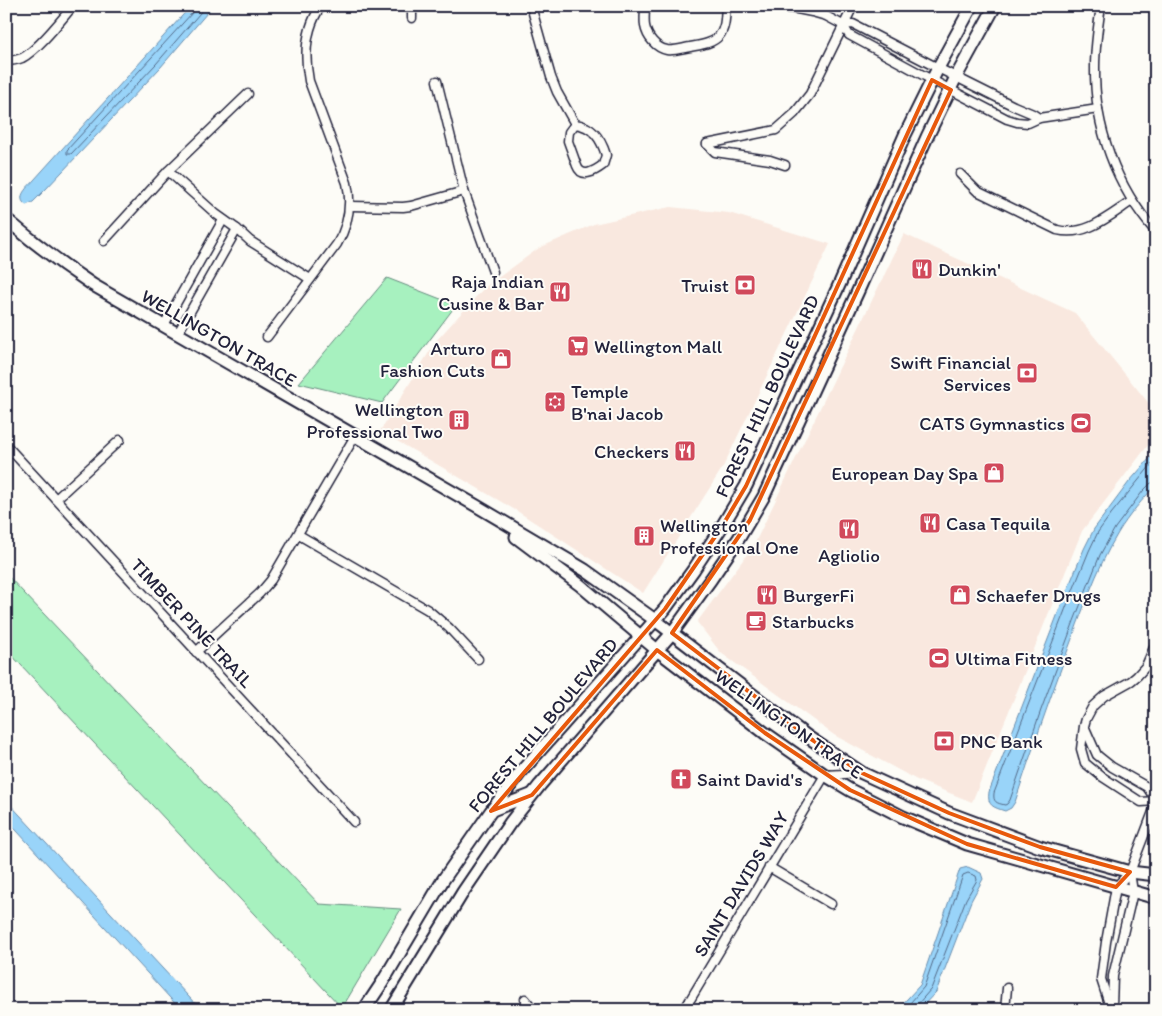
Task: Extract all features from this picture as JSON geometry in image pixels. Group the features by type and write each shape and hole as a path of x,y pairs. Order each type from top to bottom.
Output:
{"main road":[{"name":"FOREST HILL BOULEVARD","path":"364,1010 444,880 491,811 520,773 655,620 694,570 721,528 746,486 905,135 938,68 972,6"},
{"name":"FOREST HILL BOULEVARD","path":"391,1010 477,870 510,823 672,633 712,580 739,538 764,496 927,137 956,77 995,6"},
{"name":"WELLINGTON TRACE","path":"6,218 32,241 93,285 585,570 655,620 808,737 862,773 949,814 1040,847 1130,872 1156,875"},
{"name":"WELLINGTON TRACE","path":"475,505 580,585 657,650 765,733 825,776 903,817 967,844 1156,898"},
{"path":"491,811 532,795"}],"street":[{"path":"6,61 18,60 34,49 74,6"},
{"path":"267,337 341,237 347,223 350,206 347,183 309,81 306,67 308,38 312,24 321,6"},
{"path":"412,6 412,18"},
{"path":"531,6 551,77 575,124"},
{"path":"645,6 644,25 647,32 654,43 666,50 698,45 713,41 719,37 724,24 726,6"},
{"path":"762,6 797,9 826,16 843,25 849,35 1007,119 1028,123 1039,118 1098,109"},
{"path":"786,165 756,157 715,152 707,144 776,130 794,114 810,94 853,6"},
{"path":"1101,6 1094,68 1102,128 1120,178 1132,201 1156,232"},
{"path":"843,25 853,24 1039,118"},
{"path":"437,81 464,191 492,272"},
{"path":"104,241 168,171 248,94"},
{"path":"575,124 586,125 595,133 606,155 603,165 589,172 583,173 578,170 568,141 569,132 575,124"},
{"path":"168,171 223,220 250,241 310,279"},
{"path":"960,174 977,192 1064,232 1086,229 1132,201"},
{"path":"350,206 411,206 464,191"},
{"path":"164,325 223,220"},
{"path":"178,333 237,229"},
{"path":"196,652 260,593 271,580 355,436"},
{"path":"56,499 120,440"},
{"name":"TIMBER PINE TRAIL","path":"6,445 354,822"},
{"path":"298,534 428,610 449,628 478,660"},
{"path":"1156,643 1150,659 1142,671 1131,681 1098,700 1089,712 1084,726 1081,749 1085,763 1101,776 1141,802 1156,802"},
{"path":"1084,726 1097,755 1112,767 1147,787 1156,802"},
{"path":"825,776 862,773"},
{"name":"SAINT DAVIDS WAY","path":"684,1010 825,776"},
{"path":"1112,1010 1101,980 1116,887 1130,872 1156,802"},
{"path":"769,867 831,904"},
{"path":"1112,1010 1113,976 1133,892 1130,872"},
{"path":"1005,1010 1007,988"},
{"path":"525,999 534,1010"}],"highlighted area":[{"path":"932,80 951,90 750,520 672,633 808,737 862,773 949,813 1040,847 1130,872 1116,887 967,844 850,790 765,733 657,650 532,795 491,811 665,609 721,528 746,486"}],"shaded area":[{"path":"670,207 729,213 830,244 723,467 643,593 517,511 380,431 436,341 484,288 539,248 594,224"},
{"path":"904,234 1075,313 1156,412 1156,435 1082,531 972,802 917,780 834,735 721,653 697,622 754,545"}],"green space":[{"path":"387,278 456,305 382,403 299,383"},
{"path":"6,574 319,904 401,909 342,1008 6,649"}],"water":[{"path":"191,6 213,6 160,68 45,190 33,202 26,205 23,202 22,195 26,189"},
{"path":"1156,453 1156,485 1122,527 1096,577 1083,608 1015,802 1011,808 1005,811 997,808 990,803 989,792 1084,549 1094,529 1129,482"},
{"path":"6,800 201,1010 181,1010 6,819"},
{"path":"968,867 981,873 983,879 971,901 936,992 919,1010 897,1010 920,985 960,869"}],"place":[{"name":"Dunkin'","path":"922,269"},
{"name":"Truist","path":"745,285"},
{"name":"Raja Indian Cusine & Bar","path":"560,292"},
{"name":"Wellington Mall","path":"578,346"},
{"name":"Arturo Fashion Cuts","path":"501,359"},
{"name":"Swift Financial Services","path":"1027,373"},
{"name":"Temple B'nai Jacob","path":"555,402"},
{"name":"Wellington Professional Two","path":"459,420"},
{"name":"CATS Gymnastics","path":"1081,423"},
{"name":"Checkers","path":"685,451"},
{"name":"European Day Spa","path":"994,473"},
{"name":"Casa Tequila","path":"930,523"},
{"name":"Agliolio","path":"849,529"},
{"name":"Wellington Professional One","path":"644,536"},
{"name":"BurgerFi","path":"767,595"},
{"name":"Schaefer Drugs","path":"960,595"},
{"name":"Starbucks","path":"756,621"},
{"name":"Ultima Fitness","path":"939,658"},
{"name":"PNC Bank","path":"944,741"},
{"name":"Saint David's","path":"681,779"}]}
